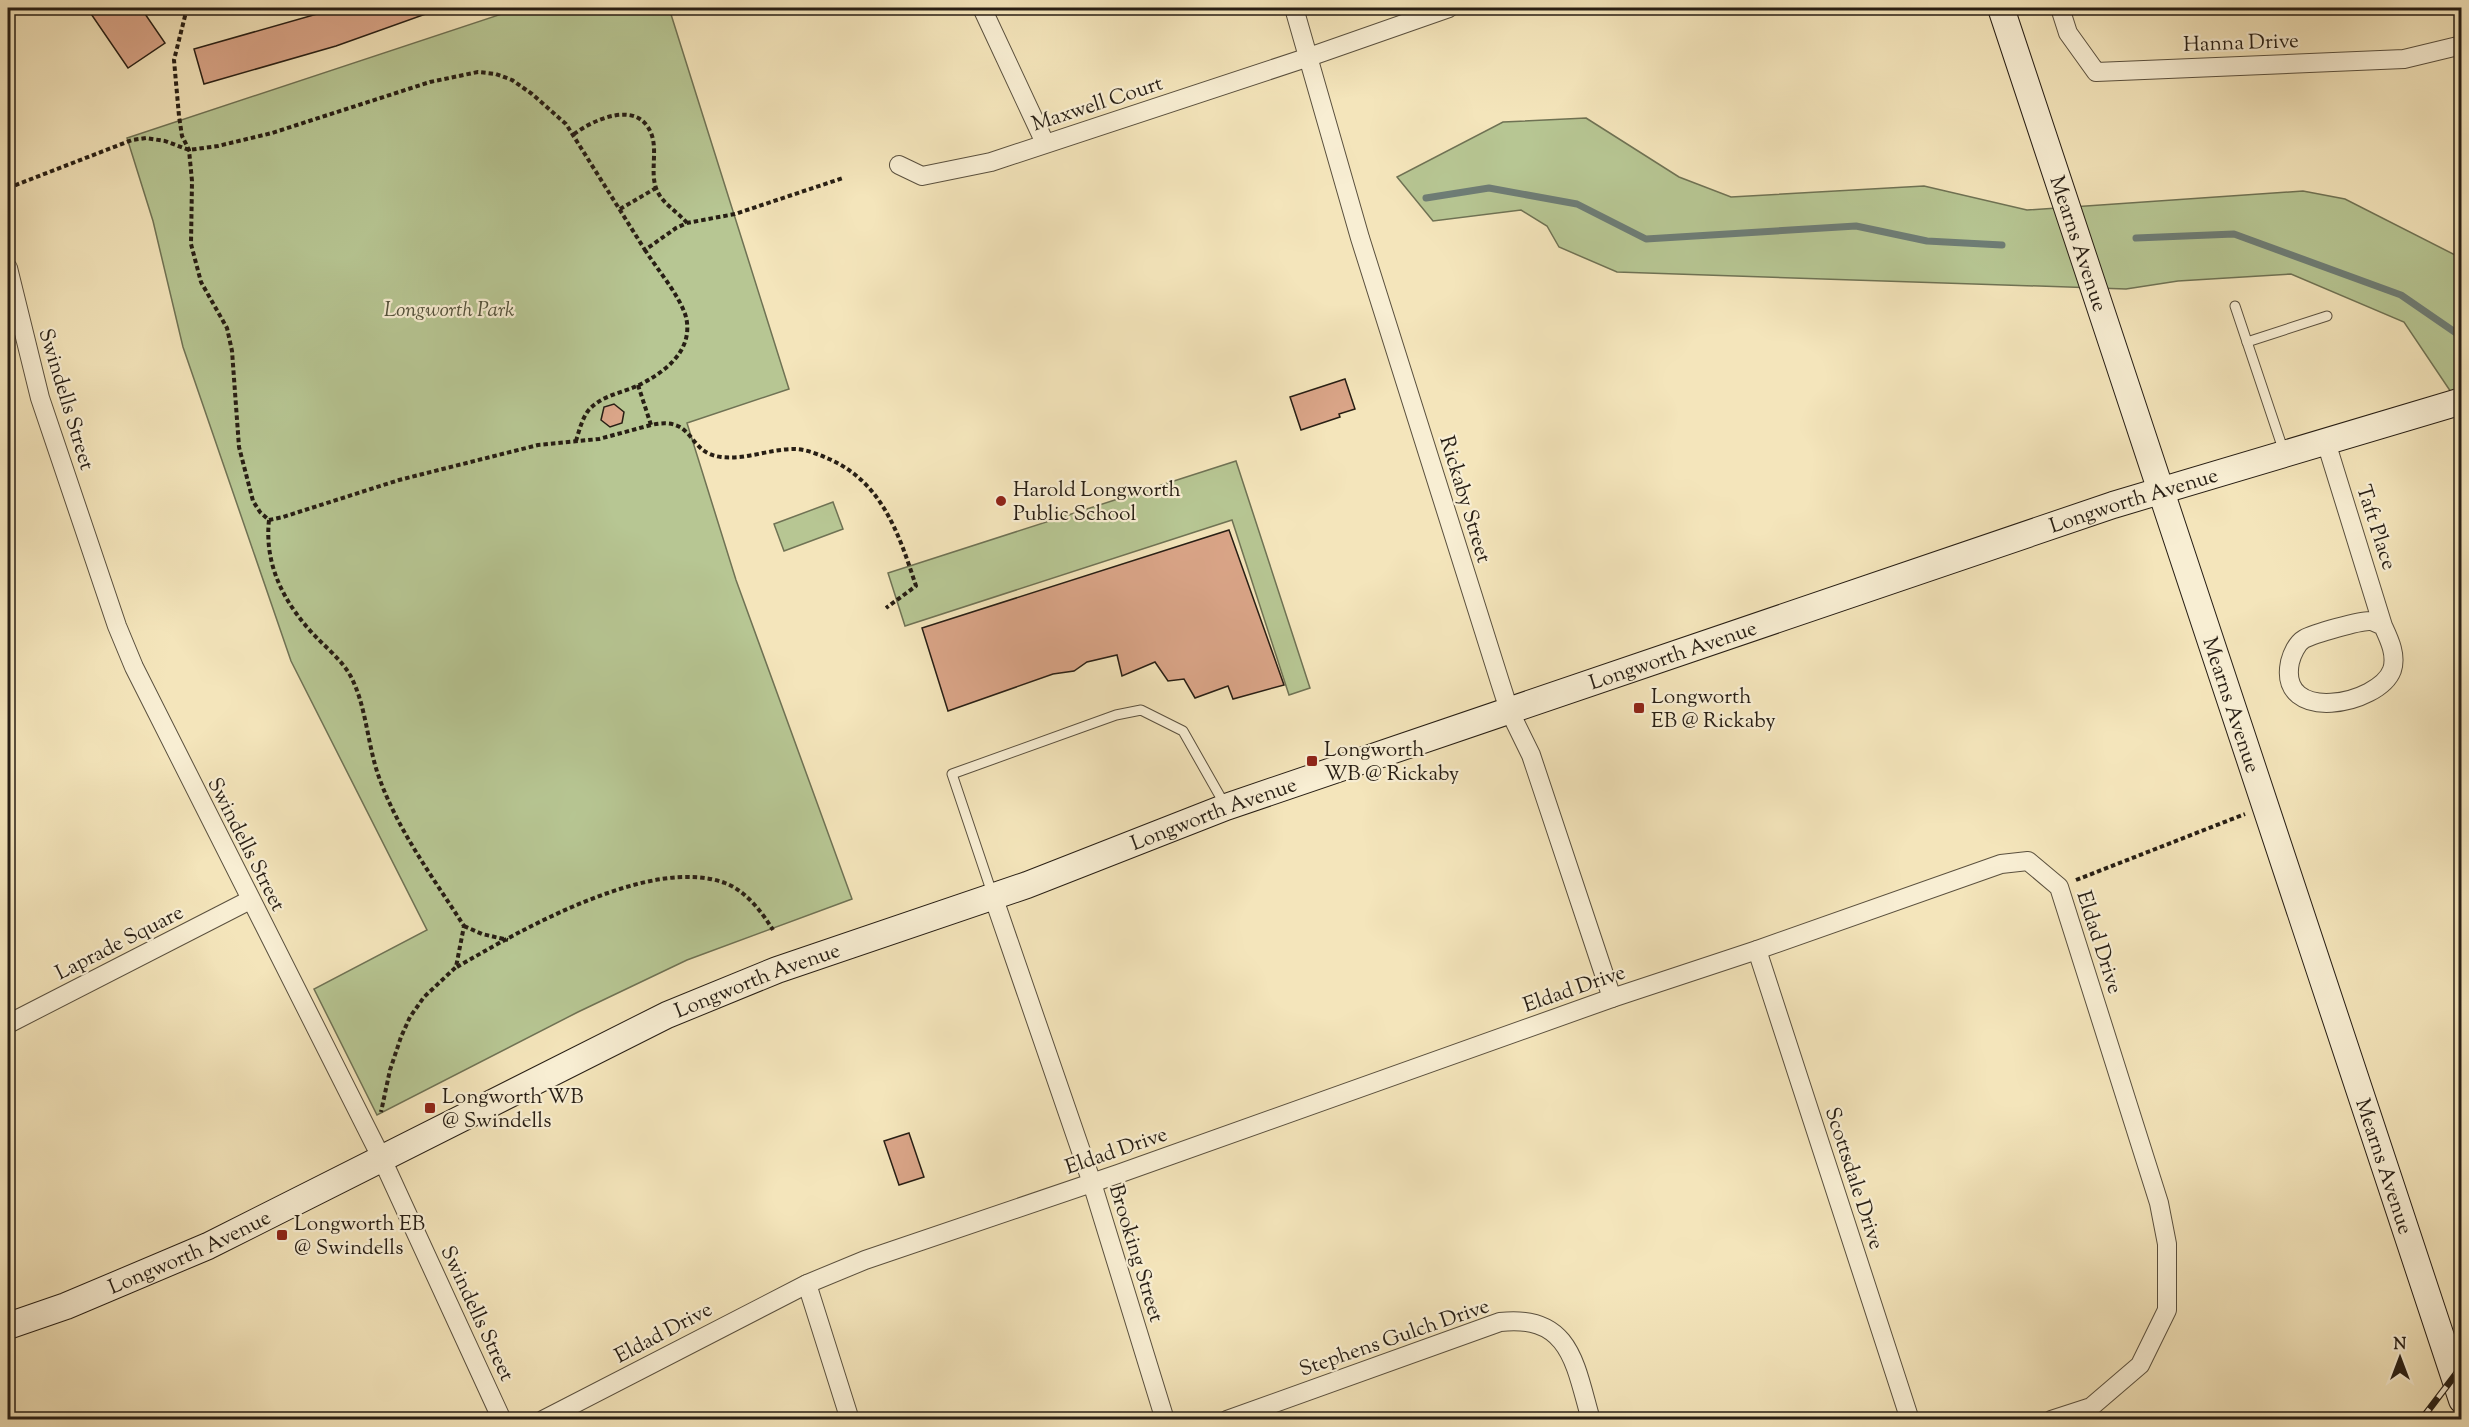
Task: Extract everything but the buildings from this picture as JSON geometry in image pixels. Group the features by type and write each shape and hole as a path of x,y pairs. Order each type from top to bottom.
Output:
{"street":[{"path":"982,8 1045,143"},
{"name":"Rickaby Street","path":"1294,8 1364,249 1509,710 1532,755 1612,998"},
{"name":"Maxwell Court","path":"899,165 922,176 991,162 1309,57 1449,8"},
{"name":"Mearns Avenue","path":"2001,8 2462,1400"},
{"name":"Hanna Drive","path":"2060,8 2068,33 2096,72 2404,59 2462,45"},
{"name":"Swindells Street","path":"8,268 40,398 117,626 134,667 382,1159 502,1419"},
{"name":"Longworth Avenue","path":"8,1326 66,1306 208,1246 667,1015 777,970 993,896 1226,807 2159,489 2462,401"},
{"name":"Taft Place","path":"2326,442 2394,659 2392,670 2379,686 2371,691 2331,704 2319,704 2304,699 2294,689 2290,677 2290,662 2295,649 2303,639 2362,621 2373,621 2383,626"},
{"name":"Eldad Drive","path":"543,1419 807,1284 865,1260 1092,1183 1612,998 1757,950 2001,864 2028,861 2059,887 2159,1203 2167,1244 2167,1310 2140,1365 2091,1407 2051,1419"},
{"name":"Brooking Street","path":"993,896 1092,1183 1165,1419"},
{"name":"Laprade Square","path":"8,1024 250,900"},
{"name":"Scottsdale Drive","path":"1757,950 1910,1419"},
{"path":"807,1284 850,1419"},
{"name":"Stephens Gulch Drive","path":"1227,1419 1500,1322 1520,1320 1539,1324 1555,1334 1565,1346 1573,1359 1591,1419"}],"lane":[{"path":"2235,306 2285,454"},
{"path":"2247,342 2327,316"},
{"path":"993,896 952,774 1116,715 1141,710 1183,731 1226,807"}],"path":[{"path":"187,8 174,60 178,116 182,136 189,150 192,181 191,244 195,267 226,328 232,351 239,447 253,501 269,520 271,562 288,603 297,617 350,675 362,711 373,759 394,811 464,926 482,934 508,940"},
{"path":"8,188 132,140 146,138 165,141 189,150 272,133 429,82 478,72 496,74 512,80 532,94 574,134 682,307 687,332 685,344 678,357 638,385 600,401 588,411 576,441"},
{"path":"574,134 594,121 607,116 628,115 638,119 651,133 656,188 659,195 687,223"},
{"path":"645,250 687,223 735,214 843,178"},
{"path":"620,209 656,188"},
{"path":"638,385 651,425"},
{"path":"269,520 283,518 399,480 538,446 599,439 651,425 676,424 684,428 706,452 720,457 794,449 816,453 838,463 863,480 880,499 898,534 916,586 886,608"},
{"path":"2059,887 2232,818 2266,808"},
{"path":"380,1117 390,1070 410,1017 424,998 456,967 590,898 634,884 685,878 709,879 727,883 756,905 773,930"},
{"path":"456,967 464,926"}],"green space":[{"name":"Longworth Park","path":"520,8 669,8 789,389 687,423 736,580 852,899 687,960 578,1012 377,1115 314,989 427,930 291,661 183,347 153,221 127,138"},
{"path":"1586,118 1679,177 1731,197 1924,186 2027,210 2303,191 2345,199 2461,258 2461,407 2404,322 2291,274 2178,281 2126,289 1617,272 1559,247 1547,226 1521,210 1433,221 1397,177 1503,122"},
{"path":"1236,461 1310,688 1289,695 1232,520 905,626 888,573"},
{"path":"833,502 843,529 784,551 774,524"}],"waterway":[{"path":"1426,198 1489,188 1577,204 1646,239 1856,226 1927,241 2002,245"},
{"path":"2136,238 2234,234 2401,295 2462,337"}],"railway":[{"path":"2421,1420 2462,1366"}],"place":[{"name":"Harold Longworth Public School","path":"1001,501"},
{"name":"Longworth EB @ Rickaby","path":"1639,708"},
{"name":"Longworth WB @ Rickaby","path":"1312,761"},
{"name":"Longworth WB @ Swindells","path":"430,1108"},
{"name":"Longworth EB @ Swindells","path":"282,1235"}]}
